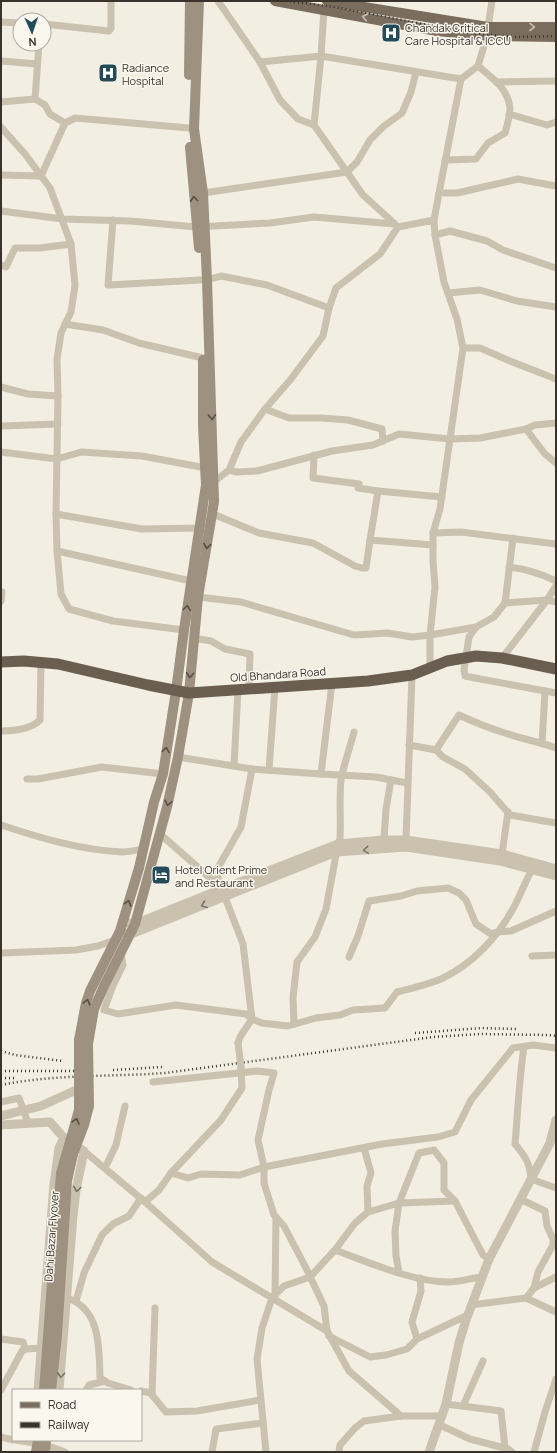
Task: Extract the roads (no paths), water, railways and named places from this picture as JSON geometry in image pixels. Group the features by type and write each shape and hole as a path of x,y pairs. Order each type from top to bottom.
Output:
{"highway":[{"name":"Old Bhandara Road","path":"1,662 24,661 58,664 148,686 189,693 275,686 368,681 412,675 446,661 476,656 502,658 556,669"}],"main road":[{"path":"190,1 194,38 194,128 203,193 200,227"},
{"path":"199,1 194,38 188,128 200,227 204,280 210,483"},
{"path":"275,1 325,5 488,31 556,37"},
{"path":"488,31 556,27"},
{"path":"204,280 203,426 206,468 210,483"},
{"name":"Dahi Bazar Flyover","path":"51,1389 57,1335 67,1182 72,1154 84,1125 89,1106 88,1044 94,1009 135,924 160,834 178,758 189,693 198,597 213,514 210,483"},
{"name":"Dahi Bazar Flyover","path":"44,1389 61,1173 79,1110 79,1040 86,1003 119,931 139,868 162,774 176,691 199,528 210,483"}],"street":[{"path":"52,25 109,31 111,28 111,1"},
{"path":"218,1 260,62 280,100 298,119 314,125 363,195 396,226"},
{"path":"430,667 430,635 435,587 433,533 442,497 463,348 457,318 444,282 435,235 434,220 461,79 478,66 488,31 492,1"},
{"path":"314,125 325,5"},
{"path":"1,22 12,23"},
{"path":"35,99 38,52"},
{"path":"260,62 321,56 461,79"},
{"path":"1,61 37,64"},
{"path":"445,160 476,159 488,143 505,133 510,108 504,90 478,66"},
{"path":"203,193 347,172 356,162 370,140 384,126 402,113 411,92 416,72"},
{"path":"497,82 556,82"},
{"path":"1,102 35,99 45,105 50,114 65,123"},
{"path":"509,114 556,129"},
{"path":"41,176 65,123 75,118 188,128"},
{"path":"547,125 556,122"},
{"path":"1,127 25,154 50,188 71,244 75,285 71,312 61,333 57,359 58,424 56,514 57,551 61,594 69,609 113,621 184,630"},
{"path":"1,175 41,176"},
{"path":"439,193 457,193 518,179 556,186"},
{"path":"1,211 62,219 113,220 200,227 270,223 314,217 396,226 434,220"},
{"path":"113,220 108,286 204,280 221,276 267,285 329,308"},
{"path":"210,483 229,470 241,442 265,409 291,379 323,336 329,308 336,288 380,254 396,226"},
{"path":"435,235 450,231 487,241 503,250 556,268"},
{"path":"1,265 6,267 15,248 40,248 71,244"},
{"path":"448,293 480,290 517,301 556,307"},
{"path":"65,324 103,330 139,343 203,358"},
{"path":"463,348 480,348 556,379"},
{"path":"1,387 28,394 58,396"},
{"path":"265,409 289,418 348,420 375,427 382,429 383,440"},
{"path":"229,470 237,472 257,471 314,455 373,444 398,434 450,439 480,438 526,429 535,425 556,423"},
{"path":"1,426 58,424"},
{"path":"526,429 545,454 556,463"},
{"path":"1,452 57,459 81,452 142,456 206,468"},
{"path":"314,455 313,478 359,484 358,488 378,491 442,497"},
{"path":"213,514 259,533 313,544 355,566 366,568 378,491"},
{"path":"56,514 142,529 199,528"},
{"path":"433,533 461,532 556,544"},
{"path":"198,597 241,602 354,635 388,633 412,637 476,627 494,617 505,603 513,538"},
{"path":"370,540 433,545"},
{"path":"57,551 191,582"},
{"path":"509,567 524,569 541,574 556,582"},
{"path":"502,658 547,600 556,586"},
{"path":"1,601 2,592"},
{"path":"505,603 547,600 556,602"},
{"path":"476,627 469,637 464,670 465,676 556,693"},
{"path":"194,638 211,641 225,649 250,654 250,688"},
{"path":"1,731 34,726 40,720 41,662"},
{"path":"406,844 412,675"},
{"path":"320,774 332,683"},
{"path":"269,770 275,686"},
{"path":"234,766 238,689"},
{"path":"542,742 545,691"},
{"path":"436,750 458,715 504,733 542,742 556,748"},
{"path":"294,1024 293,998 297,962 315,937 326,909 340,839 340,795 342,774 354,732"},
{"path":"409,745 436,750 443,757 465,769 490,792 510,815 556,823"},
{"path":"178,758 252,769 376,777 408,783"},
{"path":"27,779 38,779 102,767 162,774"},
{"path":"72,1299 102,1235 112,1224 129,1216 143,1200 159,1190 171,1173 221,1120 242,1088 242,1070 238,1043 240,1037 252,1019 243,944 220,892 219,866 241,827 252,769"},
{"path":"384,844 386,809 391,780"},
{"path":"501,858 508,812"},
{"path":"1,825 34,836 75,846 123,852 144,849"},
{"path":"160,834 220,892"},
{"path":"1,953 76,950 98,946 119,931 135,924 337,848 384,844 406,844 501,858 556,869"},
{"path":"501,858 556,876"},
{"path":"121,953 123,965 104,1010 118,1014 176,1005 246,1014 252,1019 269,1024 288,1026 316,1018 340,1015 353,1010 385,1008 397,992 418,987 442,978 473,959 497,932 515,906 532,869"},
{"path":"349,957 370,901 401,896 418,891 448,888 459,893 466,900 476,924 491,934 511,931 556,911"},
{"path":"119,931 131,934 220,892"},
{"path":"532,956 556,955"},
{"path":"171,1173 188,1178 201,1174 240,1175 264,1167 364,1148 438,1137 455,1132 470,1100 513,1048 533,1045 556,1048"},
{"path":"524,1047 520,1072 520,1096 515,1144 526,1157 530,1169 531,1179"},
{"path":"153,1082 242,1070 274,1073 258,1140 264,1167 264,1183 274,1215 284,1226 324,1306 328,1334 349,1371 401,1416"},
{"path":"1,1116 41,1106 89,1087"},
{"path":"1,1102 19,1098 28,1123"},
{"path":"105,1168 116,1145 125,1106"},
{"path":"429,1452 440,1425 446,1404 458,1343 471,1305 489,1259 550,1143 556,1120"},
{"path":"1,1125 50,1122 64,1138 84,1151 105,1168 212,1262 273,1297 328,1334 370,1357 386,1355 407,1348 417,1339 468,1315"},
{"path":"38,1389 54,1184 59,1148 64,1138"},
{"path":"364,1148 372,1173 368,1186 368,1212"},
{"path":"400,1272 396,1256 398,1203 419,1153 434,1150 444,1163 444,1190 455,1201 484,1255 489,1259"},
{"path":"59,1389 72,1299 73,1216 76,1190 84,1151"},
{"path":"531,1179 556,1188"},
{"path":"520,1199 545,1211 547,1226 553,1239 552,1245 538,1272 534,1288"},
{"path":"273,1297 284,1286 310,1277 335,1250 355,1223 368,1212 398,1203 455,1201"},
{"path":"266,1452 257,1359 262,1328 273,1297 276,1217"},
{"path":"335,1250 386,1269 420,1278 449,1282 482,1277"},
{"path":"526,1298 534,1288 556,1276"},
{"path":"417,1339 412,1322 421,1291 420,1278"},
{"path":"471,1305 526,1298 556,1312"},
{"path":"72,1299 91,1316 99,1339 100,1378 128,1389"},
{"path":"155,1308 152,1396 166,1412 197,1411 260,1400"},
{"path":"1,1339 22,1342 24,1345 24,1350"},
{"path":"1,1390 22,1351 41,1348"},
{"path":"463,1406 483,1361"},
{"path":"534,1452 556,1379"},
{"path":"87,1389 89,1385 105,1381"},
{"path":"142,1391 152,1393"},
{"path":"446,1404 501,1411 505,1448"},
{"path":"339,1452 340,1445 355,1428 364,1421 401,1416 442,1416"},
{"path":"212,1452 216,1429 263,1424"},
{"path":"440,1425 470,1438 505,1448 512,1452"},
{"path":"1,1438 12,1440"},
{"path":"18,1441 65,1452"}],"railway":[{"path":"286,1 335,7 470,33 517,37 556,36"},
{"path":"415,1033 482,1028 516,1029"},
{"path":"1,1085 21,1081 62,1077 165,1073 433,1037 480,1034 556,1036"},
{"path":"1,1051 15,1055 63,1061"},
{"path":"113,1070 163,1067"},
{"path":"1,1071 85,1071"},
{"path":"1,1078 17,1078"}],"place":[{"name":"Chandak Critical Care Hospital & ICCU","path":"391,33"},
{"name":"Radiance Hospital","path":"108,73"},
{"name":"Hotel Orient Prime and Restaurant","path":"161,875"}]}
